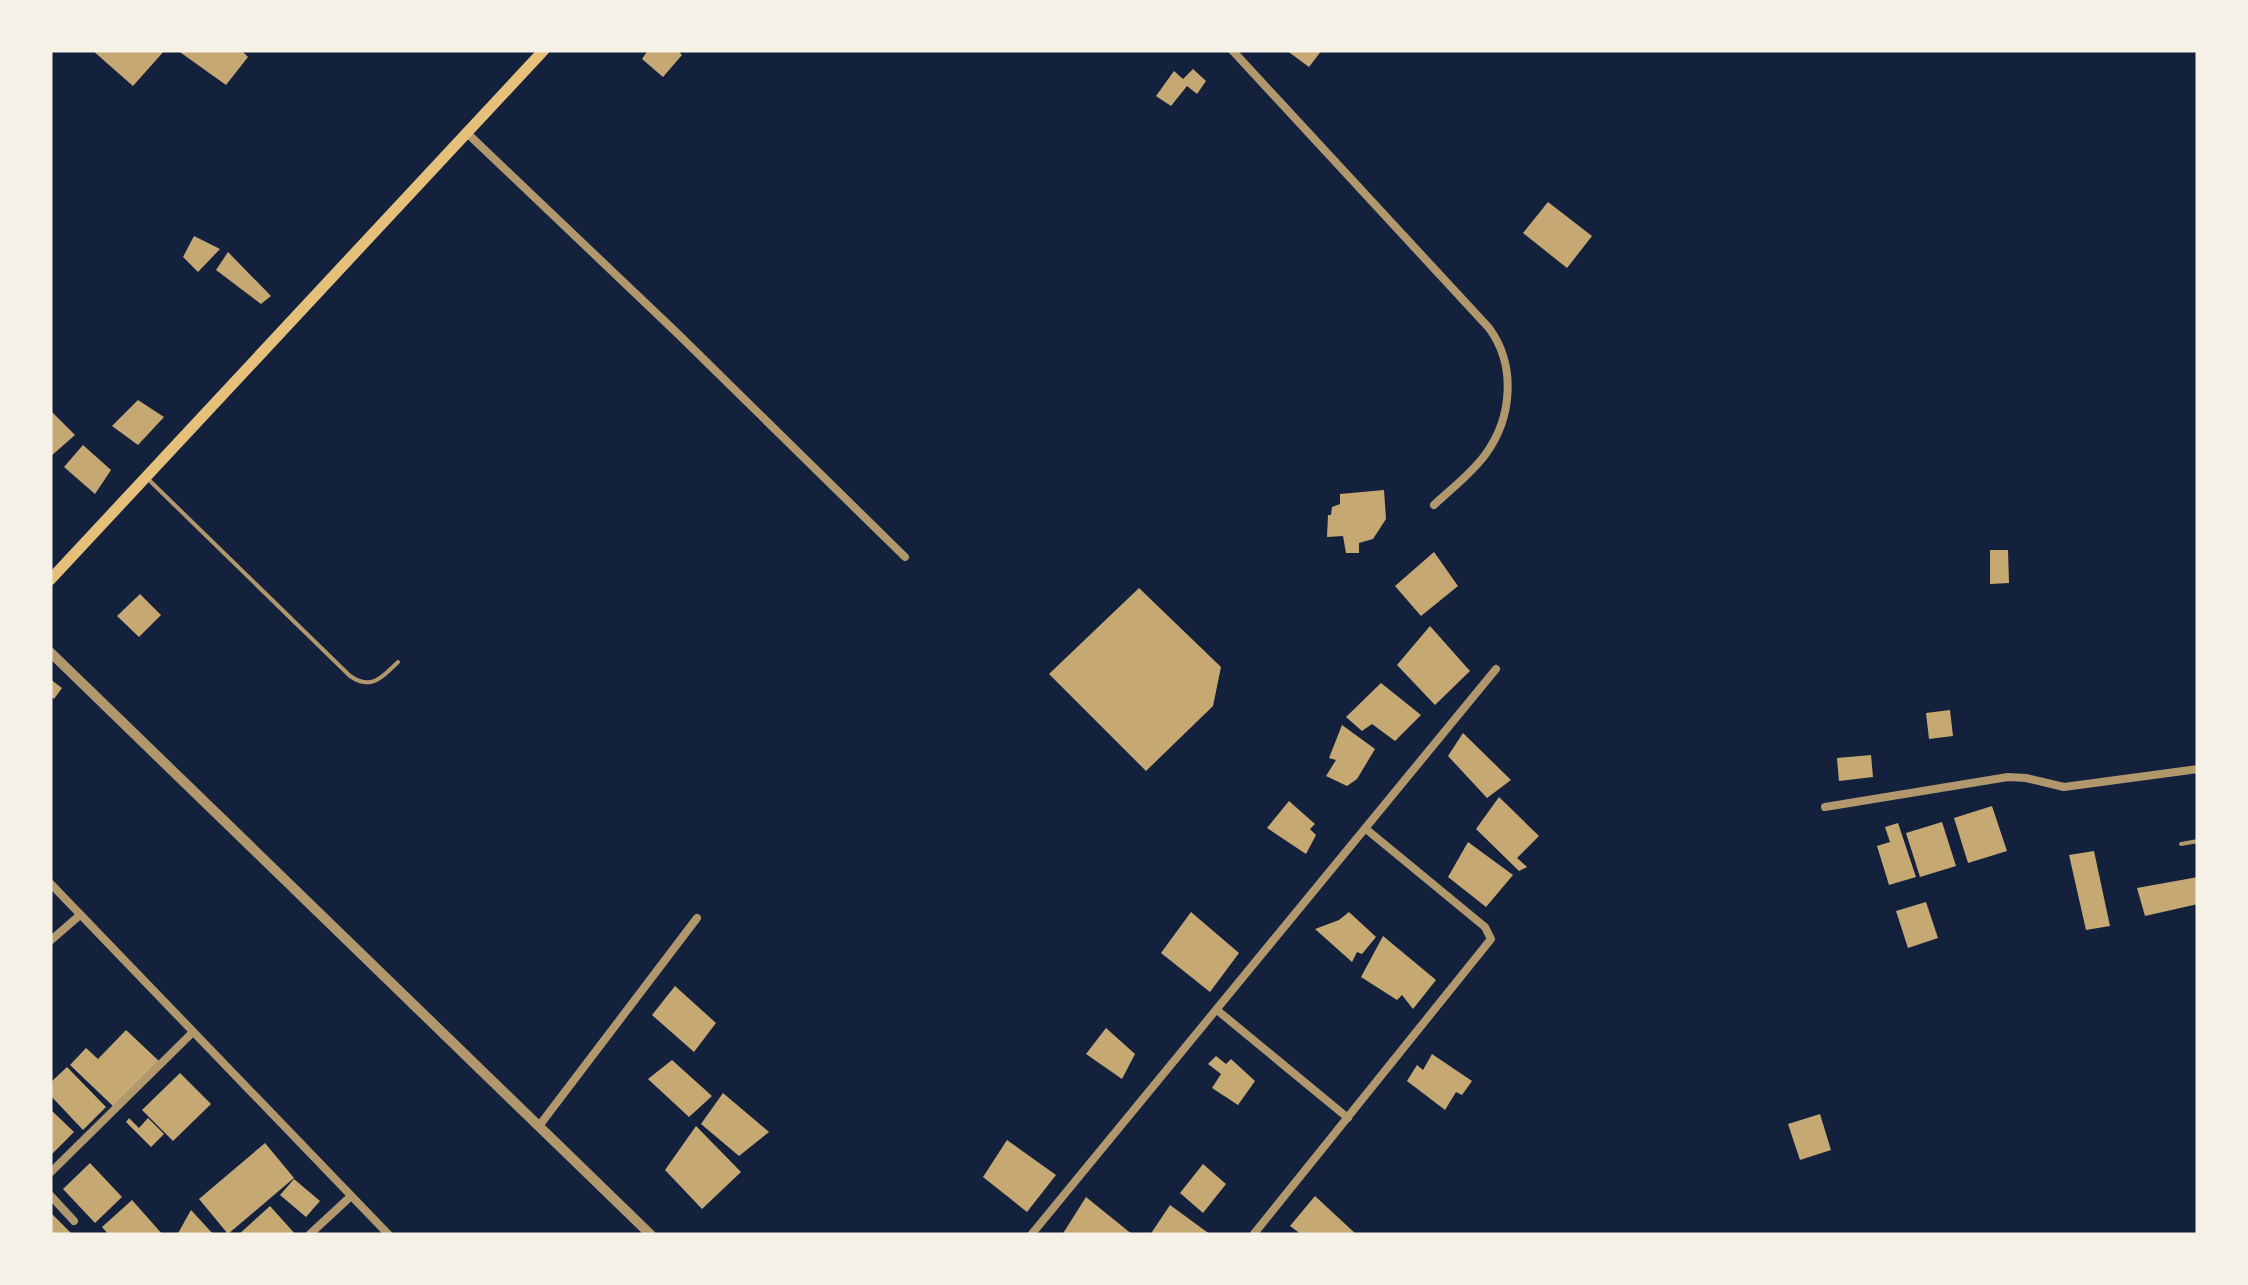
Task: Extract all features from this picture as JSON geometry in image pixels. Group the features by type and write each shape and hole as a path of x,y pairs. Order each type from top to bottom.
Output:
{"main road":[{"path":"50,580 544,50"}],"street":[{"path":"1233,51 1489,328 1503,350 1508,392 1497,433 1483,458 1434,505"},
{"path":"466,132 905,557"},
{"path":"50,652 651,1235"},
{"path":"1032,1235 1496,669"},
{"path":"1825,808 2008,777 2064,787 2198,769"},
{"path":"1253,1235 1491,939 1486,927 1366,829"},
{"path":"50,883 390,1235"},
{"path":"50,941 80,914"},
{"path":"539,1126 696,918"},
{"path":"1217,1010 1348,1118"},
{"path":"50,1173 192,1032"},
{"path":"50,1195 74,1221"},
{"path":"308,1235 350,1196"}],"lane":[{"path":"146,477 350,676 372,684 398,662"},
{"path":"2181,844 2198,840"}],"building":[{"path":"92,50 165,50 133,86"},
{"path":"177,50 241,50 248,57 226,85"},
{"path":"648,50 677,50 682,55 663,77 642,59"},
{"path":"1286,50 1322,50 1309,67"},
{"path":"1193,69 1206,81 1197,94 1187,86 1171,106 1156,96 1174,71 1183,79"},
{"path":"1548,202 1592,236 1567,268 1523,233"},
{"path":"194,236 220,249 198,272 183,257"},
{"path":"228,252 271,296 261,304 216,270"},
{"path":"138,400 164,417 138,445 112,426"},
{"path":"50,410 75,435 50,457"},
{"path":"83,445 111,470 95,494 64,467"},
{"path":"1384,490 1386,519 1373,539 1359,543 1359,553 1346,553 1343,536 1327,537 1328,515 1332,507 1340,504 1340,494"},
{"path":"1990,550 2008,550 2009,583 1990,584"},
{"path":"1434,552 1458,586 1421,616 1395,586"},
{"path":"1139,588 1221,667 1213,706 1146,771 1049,674"},
{"path":"140,594 161,615 139,637 117,616"},
{"path":"1430,626 1470,671 1435,705 1397,665"},
{"path":"50,679 62,688 54,699 50,696"},
{"path":"1381,683 1421,715 1395,741 1372,724 1362,731 1346,717"},
{"path":"1950,710 1953,736 1929,739 1926,713"},
{"path":"1342,725 1375,749 1357,779 1347,786 1326,776 1336,760 1329,758"},
{"path":"1463,733 1511,780 1487,798 1448,756"},
{"path":"1871,755 1873,777 1839,781 1837,758"},
{"path":"1499,797 1539,836 1517,858 1527,867 1519,871 1476,829"},
{"path":"1289,801 1315,824 1310,829 1316,835 1306,854 1267,828"},
{"path":"1992,806 2007,851 1968,863 1954,818"},
{"path":"1942,822 1956,866 1920,877 1906,833"},
{"path":"1898,823 1916,877 1889,885 1877,846 1890,842 1885,827"},
{"path":"1468,842 1513,875 1486,907 1448,877"},
{"path":"2094,851 2110,926 2086,930 2069,855"},
{"path":"2198,877 2198,904 2145,916 2137,888"},
{"path":"1926,902 1938,938 1908,948 1896,911"},
{"path":"1191,912 1239,953 1210,992 1161,953"},
{"path":"1349,912 1376,937 1362,954 1357,952 1352,962 1315,929"},
{"path":"1383,936 1436,980 1413,1009 1402,995 1397,1000 1361,977"},
{"path":"675,986 716,1023 694,1052 652,1015"},
{"path":"1106,1028 1135,1054 1122,1079 1086,1054"},
{"path":"126,1030 159,1061 114,1107 70,1065 86,1048 98,1059"},
{"path":"1432,1054 1472,1081 1462,1095 1456,1092 1445,1110 1407,1081 1417,1065 1423,1070"},
{"path":"1216,1056 1226,1064 1231,1059 1255,1081 1238,1105 1212,1088 1221,1074 1208,1064"},
{"path":"672,1060 712,1096 689,1117 648,1079"},
{"path":"67,1067 106,1107 83,1130 50,1095 50,1083"},
{"path":"180,1073 211,1104 173,1141 142,1110"},
{"path":"723,1093 769,1132 739,1156 701,1124"},
{"path":"50,1109 74,1132 50,1156"},
{"path":"1820,1114 1831,1150 1800,1160 1788,1124"},
{"path":"129,1118 139,1128 148,1118 164,1134 151,1147 126,1122"},
{"path":"696,1126 741,1172 702,1209 665,1170"},
{"path":"1007,1140 1056,1175 1027,1212 983,1177"},
{"path":"265,1143 294,1178 228,1234 199,1199"},
{"path":"90,1163 122,1197 95,1223 63,1189"},
{"path":"1203,1164 1226,1184 1203,1213 1180,1193"},
{"path":"294,1179 320,1201 306,1217 280,1195"},
{"path":"1315,1196 1357,1235 1302,1235 1290,1226"},
{"path":"1086,1197 1133,1235 1062,1235"},
{"path":"132,1200 163,1235 109,1235 102,1227"},
{"path":"1170,1205 1211,1235 1150,1235"},
{"path":"270,1206 296,1235 238,1235"},
{"path":"191,1210 214,1235 177,1235"},
{"path":"50,1212 73,1235 50,1235"}]}
